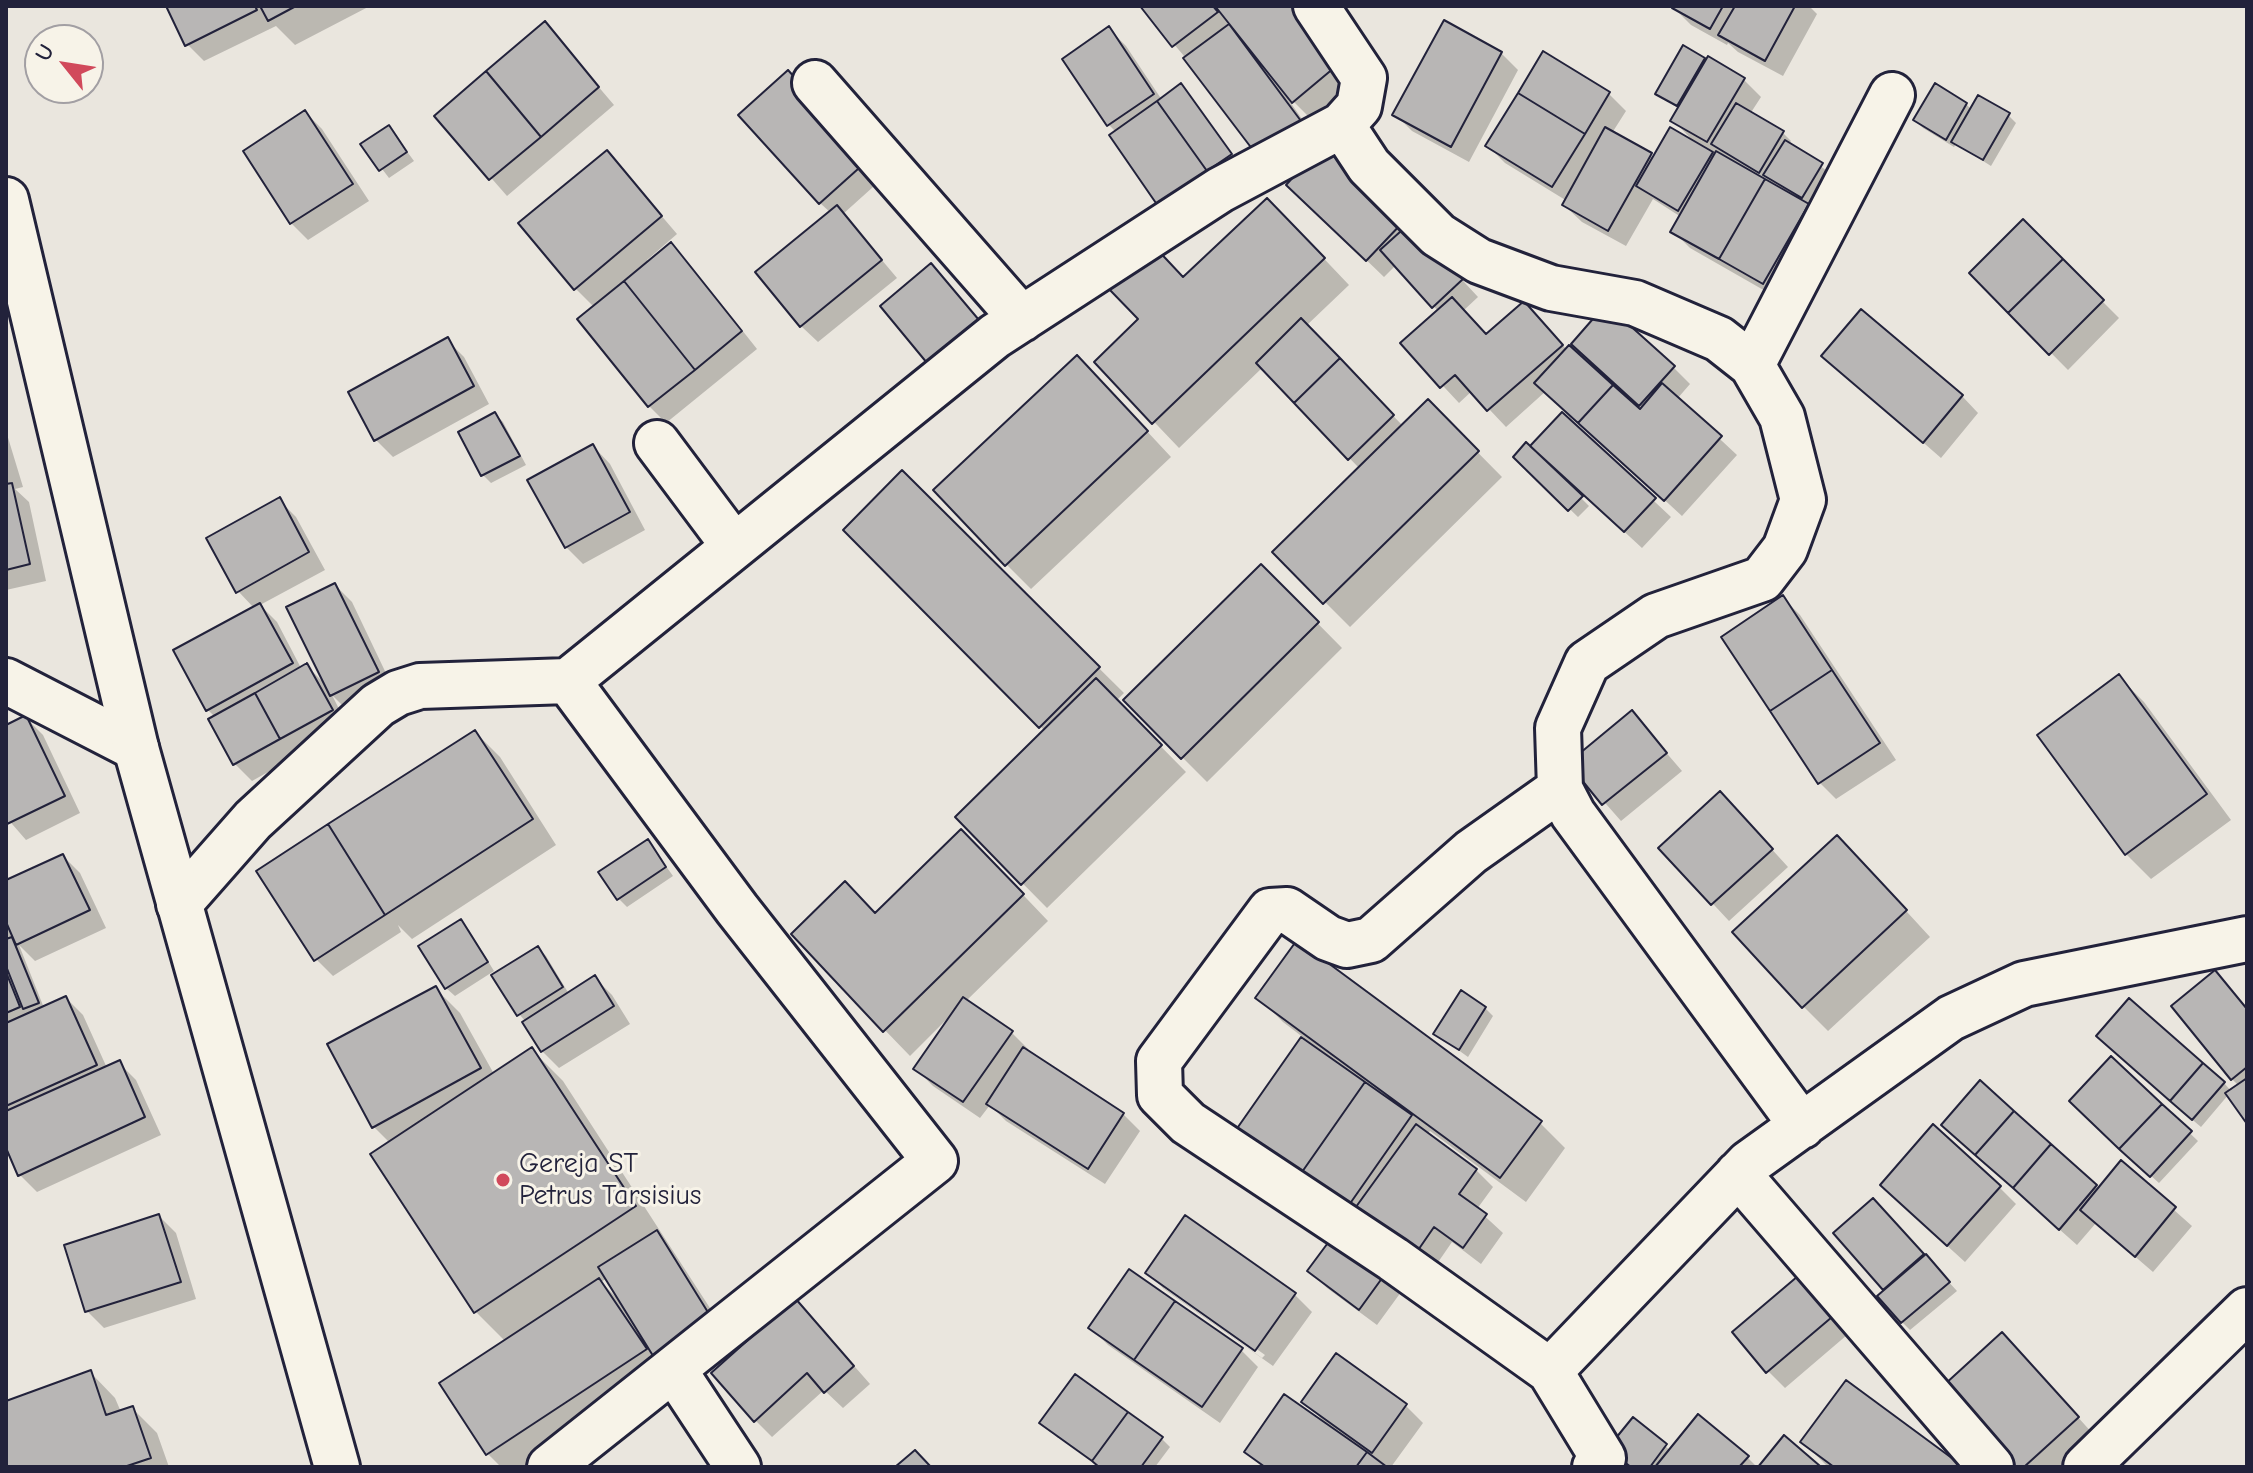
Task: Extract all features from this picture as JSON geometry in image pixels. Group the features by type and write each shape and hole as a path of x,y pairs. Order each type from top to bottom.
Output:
{"street":[{"path":"179,904 253,820 378,705 398,693 420,686 568,681 995,336 1220,190 1342,125 1359,106 1364,78 1316,6"},
{"path":"815,83 1022,319"},
{"path":"1752,365 1892,95"},
{"path":"1342,125 1369,166 1438,235 1479,261 1551,288 1635,303 1719,339 1752,365 1782,417 1803,500 1785,549 1762,579 1656,616 1587,663 1558,728 1560,789 1573,814 1802,1126"},
{"path":"6,200 136,748 337,1467"},
{"path":"657,443 734,546"},
{"path":"6,681 136,748"},
{"path":"550,1467 935,1161 737,909 568,681"},
{"path":"1560,789 1471,852 1371,940 1347,945 1328,938 1287,910 1270,911 1159,1061 1160,1095 1188,1123 1393,1259 1550,1371 1603,1464"},
{"path":"1550,1371 1749,1163 1951,1018 2024,984 2247,939"},
{"path":"1738,1174 1991,1467"},
{"path":"2087,1467 2247,1310"},
{"path":"674,1370 738,1467"}],"building":[{"path":"166,6 255,6 257,10 185,46"},
{"path":"260,6 296,6 268,21"},
{"path":"1140,6 1213,6 1218,12 1172,47"},
{"path":"1215,6 1306,6 1347,57 1292,103"},
{"path":"1673,6 1723,6 1710,29"},
{"path":"1735,6 1795,6 1765,61 1718,35"},
{"path":"1444,20 1502,52 1451,147 1392,115"},
{"path":"545,21 599,87 541,137 486,71"},
{"path":"1229,24 1301,121 1256,154 1183,58"},
{"path":"1109,26 1154,94 1107,126 1062,59"},
{"path":"1683,45 1705,58 1677,106 1655,94"},
{"path":"1543,51 1610,92 1585,134 1518,93"},
{"path":"1708,56 1745,78 1707,142 1670,121"},
{"path":"788,70 868,160 819,204 738,115"},
{"path":"486,71 541,137 489,180 434,116"},
{"path":"1181,83 1232,154 1207,171 1157,101"},
{"path":"1935,83 1967,103 1946,140 1913,120"},
{"path":"1518,93 1585,134 1552,187 1485,146"},
{"path":"1978,95 2010,113 1983,160 1951,142"},
{"path":"1157,101 1207,171 1158,206 1109,135"},
{"path":"1736,103 1784,131 1759,173 1711,144"},
{"path":"305,110 353,184 290,224 243,151"},
{"path":"389,125 407,152 379,171 360,144"},
{"path":"1605,127 1652,153 1608,231 1562,205"},
{"path":"1670,127 1713,152 1678,211 1636,186"},
{"path":"1785,140 1823,163 1802,198 1763,175"},
{"path":"1323,144 1404,221 1366,261 1286,185"},
{"path":"607,150 662,216 574,290 518,223"},
{"path":"1716,151 1765,179 1719,259 1670,232"},
{"path":"1765,179 1809,204 1763,284 1719,259"},
{"path":"1267,198 1325,258 1152,424 1094,362 1138,319 1108,288 1153,245 1183,277"},
{"path":"837,205 882,260 800,327 755,272"},
{"path":"2023,219 2063,259 2008,313 1969,273"},
{"path":"1411,222 1463,279 1432,308 1380,250"},
{"path":"671,242 742,331 695,370 624,281"},
{"path":"2063,259 2104,300 2049,355 2008,313"},
{"path":"931,263 984,326 932,369 880,306"},
{"path":"624,281 695,370 648,407 577,319"},
{"path":"1452,297 1486,334 1524,301 1563,345 1487,411 1455,375 1440,388 1400,343"},
{"path":"1606,304 1675,366 1639,406 1571,344"},
{"path":"1861,309 1963,395 1923,443 1821,356"},
{"path":"1301,318 1340,358 1294,403 1256,363"},
{"path":"448,337 474,386 374,441 348,392"},
{"path":"1569,345 1613,385 1578,423 1534,383"},
{"path":"1077,355 1148,431 1005,566 933,490"},
{"path":"1340,358 1394,415 1348,460 1294,403"},
{"path":"1662,383 1722,436 1664,501 1578,423 1613,385 1640,409"},
{"path":"1428,399 1479,451 1323,604 1272,552"},
{"path":"495,412 520,456 481,476 458,432"},
{"path":"1562,412 1656,498 1624,532 1530,446"},
{"path":"1526,442 1583,496 1568,511 1513,457"},
{"path":"593,444 630,512 565,548 527,480"},
{"path":"902,470 1100,667 1039,728 843,530"},
{"path":"12,483 30,564 6,570 6,484"},
{"path":"280,497 309,552 236,593 206,538"},
{"path":"1261,564 1319,622 1181,759 1123,700"},
{"path":"335,583 379,672 330,696 286,607"},
{"path":"1783,595 1832,670 1770,711 1721,637"},
{"path":"260,603 293,663 206,711 173,650"},
{"path":"307,663 333,710 280,739 255,693"},
{"path":"1832,670 1880,743 1818,784 1770,711"},
{"path":"2119,674 2207,794 2125,855 2037,735"},
{"path":"1096,678 1162,745 1021,885 955,817"},
{"path":"255,693 280,739 233,765 208,719"},
{"path":"1632,710 1667,753 1602,805 1568,763"},
{"path":"26,715 65,796 7,824 6,725"},
{"path":"475,730 533,819 385,915 328,824"},
{"path":"1720,791 1773,849 1711,905 1658,848"},
{"path":"328,824 385,915 314,961 256,871"},
{"path":"961,829 1024,894 883,1032 791,934 845,881 875,913"},
{"path":"1837,835 1907,910 1802,1008 1732,932"},
{"path":"648,839 666,867 617,900 598,872"},
{"path":"63,854 90,910 16,945 6,922 6,880"},
{"path":"461,919 488,962 445,989 418,946"},
{"path":"12,937 39,1003 23,1009 6,966 6,939"},
{"path":"1297,940 1542,1121 1500,1178 1255,998"},
{"path":"538,946 563,987 517,1016 491,975"},
{"path":"2215,970 2247,1009 2247,1067 2231,1080 2171,1006"},
{"path":"6,972 20,1007 6,1013"},
{"path":"595,975 614,1006 541,1052 522,1022"},
{"path":"436,986 481,1068 372,1128 327,1044"},
{"path":"1461,990 1486,1007 1459,1050 1433,1034"},
{"path":"66,996 97,1065 6,1106 6,1023"},
{"path":"963,997 1013,1031 963,1102 913,1069"},
{"path":"2129,998 2203,1063 2170,1101 2096,1036"},
{"path":"1301,1037 1365,1082 1295,1182 1231,1137"},
{"name":"Gereja ST Petrus Tarsisius","path":"532,1047 636,1206 474,1313 370,1154"},
{"path":"1023,1047 1124,1113 1088,1169 986,1104"},
{"path":"2111,1056 2162,1104 2119,1149 2069,1101"},
{"path":"120,1060 145,1117 18,1176 6,1148 6,1111"},
{"path":"2203,1063 2225,1082 2192,1120 2170,1101"},
{"path":"2247,1078 2247,1124 2225,1093"},
{"path":"1980,1080 2014,1111 1975,1155 1941,1125"},
{"path":"1365,1082 1412,1115 1342,1215 1295,1182"},
{"path":"2162,1104 2192,1131 2150,1177 2119,1149"},
{"path":"2014,1111 2051,1144 2013,1188 1975,1155"},
{"path":"1416,1124 1477,1169 1459,1194 1487,1214 1463,1248 1434,1227 1414,1256 1353,1211"},
{"path":"1933,1124 2001,1186 1947,1246 1880,1185"},
{"path":"2051,1144 2097,1185 2059,1230 2013,1188"},
{"path":"2121,1160 2176,1207 2135,1257 2080,1210"},
{"path":"1873,1198 1924,1254 1883,1290 1833,1233"},
{"path":"159,1214 181,1282 85,1312 64,1245"},
{"path":"1185,1215 1296,1293 1255,1351 1145,1273"},
{"path":"657,1230 714,1322 655,1359 598,1267"},
{"path":"1336,1232 1388,1270 1359,1310 1307,1271"},
{"path":"1926,1254 1950,1282 1901,1323 1877,1296"},
{"path":"1129,1269 1175,1301 1134,1360 1088,1328"},
{"path":"1798,1276 1832,1317 1766,1373 1732,1332"},
{"path":"599,1278 647,1349 486,1455 439,1383"},
{"path":"795,1298 854,1366 824,1393 807,1373 754,1422 711,1373"},
{"path":"1175,1301 1243,1348 1202,1407 1134,1360"},
{"path":"2002,1332 2079,1417 2024,1467 2016,1467 1944,1385"},
{"path":"1336,1353 1407,1404 1372,1453 1301,1402"},
{"path":"91,1370 106,1415 133,1406 151,1458 124,1467 6,1467 6,1401"},
{"path":"1075,1374 1128,1412 1092,1461 1039,1423"},
{"path":"1846,1380 1964,1467 1834,1467 1800,1442"},
{"path":"1284,1394 1367,1452 1356,1467 1265,1467 1244,1452"},
{"path":"1128,1412 1163,1437 1141,1467 1099,1467 1092,1461"},
{"path":"1698,1414 1749,1456 1739,1467 1655,1467"},
{"path":"1633,1417 1667,1444 1650,1467 1631,1467 1607,1449"},
{"path":"1784,1435 1820,1466 1758,1467"},
{"path":"915,1450 931,1467 895,1467"},
{"path":"1367,1452 1387,1467 1356,1467"}],"place":[{"name":"Gereja ST Petrus Tarsisius","path":"503,1180"}]}
